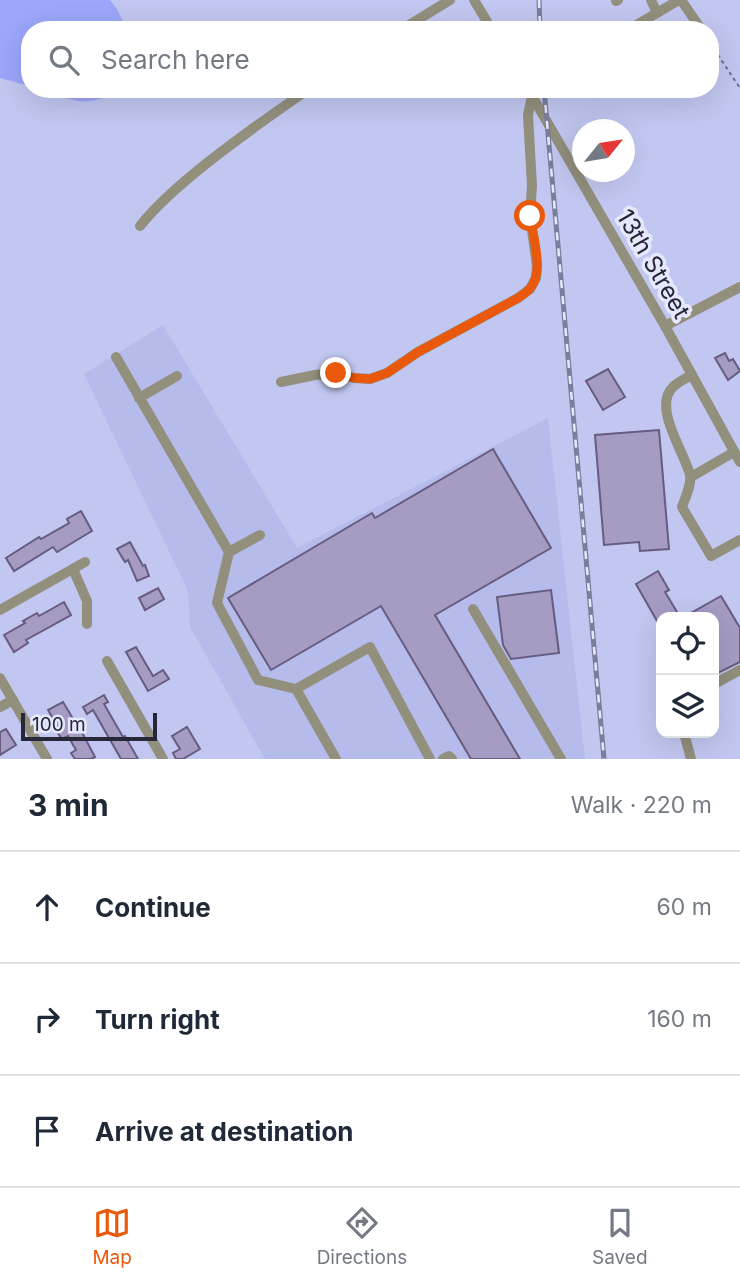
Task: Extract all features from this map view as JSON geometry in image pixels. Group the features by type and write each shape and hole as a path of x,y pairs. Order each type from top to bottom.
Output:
{"street":[{"path":"416,21 450,0"},
{"path":"474,0 487,21"},
{"path":"651,0 657,13"},
{"path":"643,21 680,0 695,21"},
{"path":"140,226 154,209 194,174 254,126 296,98"},
{"path":"281,382 336,373 354,378 370,379 379,376 530,289 536,278 537,266 530,216 532,186 530,98"},
{"name":"13th Street","path":"533,98 665,326 737,457"},
{"path":"665,326 740,287"},
{"path":"116,356 229,552 217,603 258,680 296,689 370,647 430,759"},
{"path":"692,375 672,387 666,403 668,420 691,477 682,507 710,556 740,540"},
{"path":"139,398 177,376"},
{"path":"691,477 737,457"},
{"path":"229,552 260,535"},
{"path":"0,610 85,562"},
{"path":"73,569 87,601 87,624"},
{"path":"473,609 561,759"},
{"path":"107,661 163,759"},
{"path":"719,681 740,670"},
{"path":"0,678 47,759"},
{"path":"296,689 336,759"},
{"path":"0,707 13,700"},
{"path":"685,738 691,759"},
{"path":"443,759 449,756 452,759"}],"path":[{"path":"719,56 740,88"}],"shaded area":[{"path":"163,325 297,548 548,418 585,759 265,759 190,627 188,591 84,374"}],"water":[{"path":"0,0 110,0 117,9 123,21 21,21 21,84 0,78"},
{"path":"66,98 100,98 87,101"}],"building":[{"path":"725,353 729,361 733,359 740,371 728,380 715,358"},
{"path":"608,369 625,397 603,410 586,381"},
{"path":"659,430 669,549 640,551 639,542 604,545 595,435"},
{"path":"493,449 551,548 435,615 520,759 471,759 381,606 271,670 228,598 372,513 375,518"},
{"path":"81,511 92,531 57,552 53,547 14,571 6,558 39,537 41,539 69,523 67,519"},
{"path":"130,542 149,576 137,581 128,560 125,562 117,549"},
{"path":"658,571 669,590 665,592 677,612 656,612 656,619 636,584"},
{"path":"158,588 164,599 145,610 139,598"},
{"path":"551,590 559,653 511,659 503,645 497,597"},
{"path":"721,596 740,628 740,662 719,672 719,612 693,612"},
{"path":"64,602 71,615 26,640 28,643 14,652 4,635 37,613 39,616"},
{"path":"136,647 153,676 163,670 169,679 148,691 126,652"},
{"path":"104,695 108,702 104,704 138,759 121,759 93,710 87,714 83,707"},
{"path":"63,702 95,757 75,759 71,753 76,750 68,736 62,739 57,732 60,731 48,710"},
{"path":"187,727 200,749 183,759 176,759 173,753 180,749 172,736"},
{"path":"6,729 16,745 0,755 0,732"}],"railway":[{"path":"539,0 540,21"},
{"path":"545,98 604,759"}],"route":[{"path":"336,373 370,379 387,373 418,352 530,289 536,278 537,266 530,216"}]}
